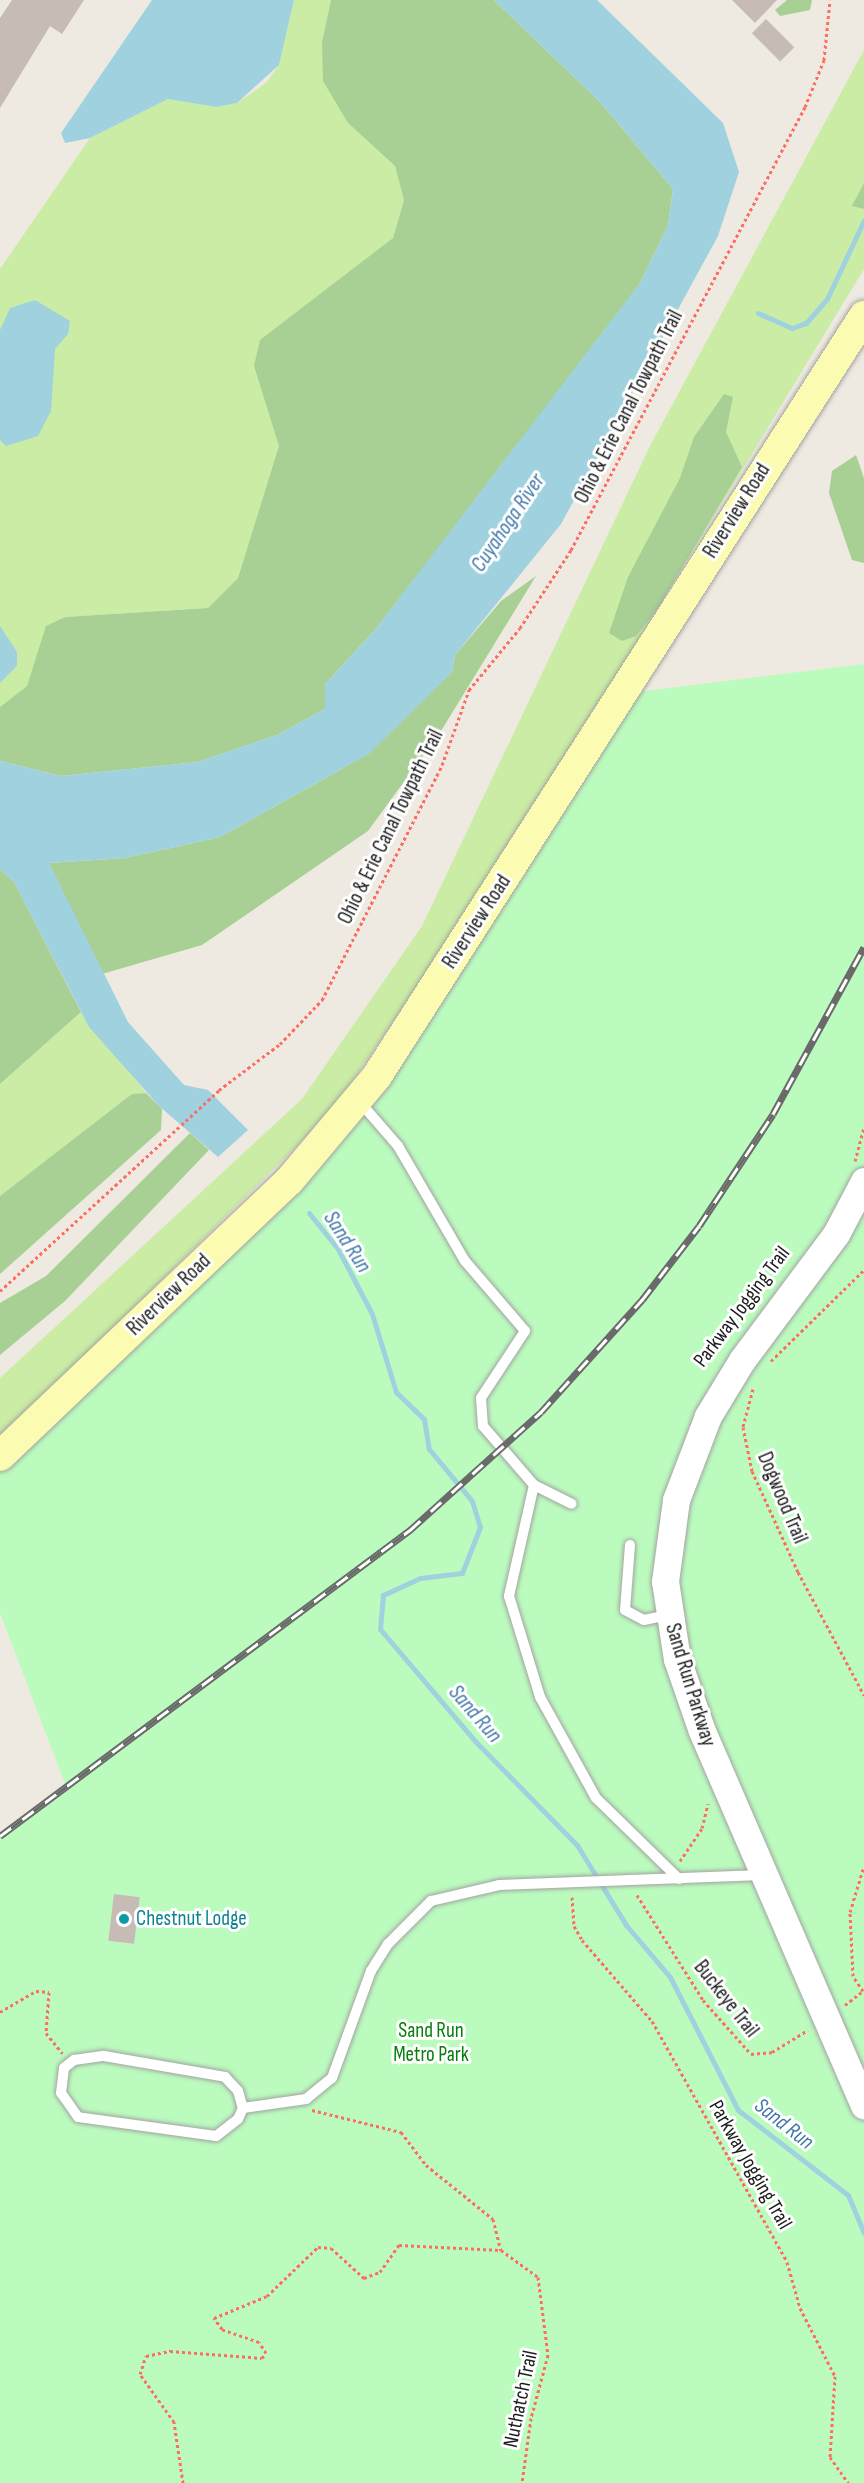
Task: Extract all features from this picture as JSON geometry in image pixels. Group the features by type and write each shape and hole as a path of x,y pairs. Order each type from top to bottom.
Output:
{"main road":[{"name":"Riverview Road","path":"0,1456 289,1181 358,1100 864,315"}],"street":[{"name":"Sand Run Parkway","path":"858,1174 836,1234 742,1360 708,1416 668,1533 668,1615 686,1688 763,1875 864,2105"}],"lane":[{"path":"358,1100 398,1146 465,1261 525,1331 481,1398 483,1426 534,1485 572,1504"},
{"path":"534,1485 509,1596 540,1697 596,1797 679,1879"},
{"path":"630,1545 625,1610 644,1620 668,1615"},
{"path":"243,2108 306,2099 333,2078 371,1971 388,1944 431,1901 499,1885 763,1875"},
{"path":"104,2056 213,2073 232,2083 243,2108 230,2130 216,2136 78,2116 60,2093 64,2068 74,2060 104,2056"}],"path":[{"name":"Ohio & Erie Canal Towpath Trail","path":"0,1291 167,1141 219,1090 280,1044 322,1000 442,765 469,690 520,628 571,550 805,107 824,60 830,0"},
{"path":"858,1174 864,1128"},
{"path":"763,1369 864,1270"},
{"name":"Dogwood Trail","path":"754,1386 743,1427 752,1471 798,1572 864,1695"},
{"path":"670,1870 702,1828 708,1791"},
{"path":"863,1992 853,1976 850,1912 864,1866"},
{"name":"Buckeye Trail","path":"629,1881 703,2000 751,2055 772,2052 863,1992"},
{"name":"Parkway Jogging Trail","path":"574,1883 574,1926 652,2021 787,2262 800,2308 836,2376 830,2457 848,2483"},
{"path":"0,2012 36,1991 49,1992 48,2041 74,2060"},
{"path":"183,2483 174,2422 140,2374 146,2356 170,2351 262,2358 266,2353 260,2342 222,2329 214,2318 267,2296 318,2247 331,2248 364,2277 380,2272 399,2245 501,2250 493,2219 426,2165 401,2132 376,2122 318,2115 306,2099"},
{"name":"Nuthatch Trail","path":"501,2250 530,2266 544,2295 548,2355 531,2418 522,2483"}],"green space":[{"path":"294,0 331,0 322,42 348,123 395,166 404,200 393,238 314,300 254,366 280,446 238,578 208,608 65,617 47,626 27,686 0,707 0,269 90,138 168,99 216,107 237,103 266,83 279,65"},
{"path":"331,0 494,0 600,102 673,189 668,225 640,283 582,364 374,631 325,684 325,709 277,735 198,762 61,776 0,761 0,707 27,686 46,626 65,617 208,608 238,578 279,446 254,366 260,340 393,238 404,200 395,166 348,123 323,81 322,42"},
{"path":"787,0 812,0 810,10 780,16 775,10"},
{"path":"864,50 864,183 853,206 864,209 864,269 530,819 333,1110 0,1440 0,1378 302,1099 422,926 650,446"},
{"path":"864,183 864,209 852,206"},
{"path":"724,394 733,397 726,432 742,467 658,608 636,636 622,641 609,633 628,577 680,478 694,437"},
{"path":"856,455 864,478 864,563 852,560 829,493 832,471"},
{"path":"536,576 441,731 368,831 202,945 102,974 49,863 125,858 220,837 366,755 452,672 455,655 501,601"},
{"name":"Sand Run Metro Park","path":"864,664 864,2483 0,2483 0,1836 67,1789 0,1613 0,1456 289,1181 621,694"},
{"path":"0,869 14,882 81,1012 0,1084"},
{"path":"81,1012 146,1093 132,1095 0,1196 0,1084"},
{"path":"146,1093 162,1109 161,1130 0,1274 0,1196 132,1094"},
{"path":"190,1133 209,1150 65,1301 0,1355 0,1303 46,1276"}],"water":[{"path":"152,0 294,0 279,65 237,103 216,107 168,99 90,138 65,143 61,133"},
{"name":"Cuyahoga River","path":"494,0 597,0 723,123 739,172 718,236 561,524 455,655 452,672 370,753 220,837 125,858 49,863 128,1022 184,1085 208,1090 248,1130 218,1157 159,1106 89,1027 14,882 0,869 0,761 61,776 198,762 277,735 325,709 325,684 374,631 640,283 668,225 673,189 600,102"},
{"path":"35,300 70,321 68,334 55,349 51,411 38,436 6,446 0,440 0,330 10,308"},
{"path":"0,626 17,652 17,666 0,683"}],"building":[{"path":"12,0 84,0 62,34 50,26 0,108 0,18"},
{"path":"732,0 777,0 755,23"},
{"path":"766,19 794,47 780,61 752,33"},
{"name":"Chestnut Lodge","path":"114,1894 140,1897 134,1944 108,1941"}],"waterway":[{"path":"758,313 792,328 806,323 827,299 864,220"},
{"name":"Sand Run","path":"309,1213 338,1249 372,1314 396,1392 424,1419 429,1449 472,1501 480,1527 462,1573 420,1578 383,1595 380,1629 475,1741 577,1845 626,1925 670,1977 738,2110 848,2195 864,2233"}],"railway":[{"path":"0,1836 410,1530 541,1412 642,1300 699,1226 773,1114 864,947"}],"place":[{"name":"Chestnut Lodge","path":"124,1919"}]}
